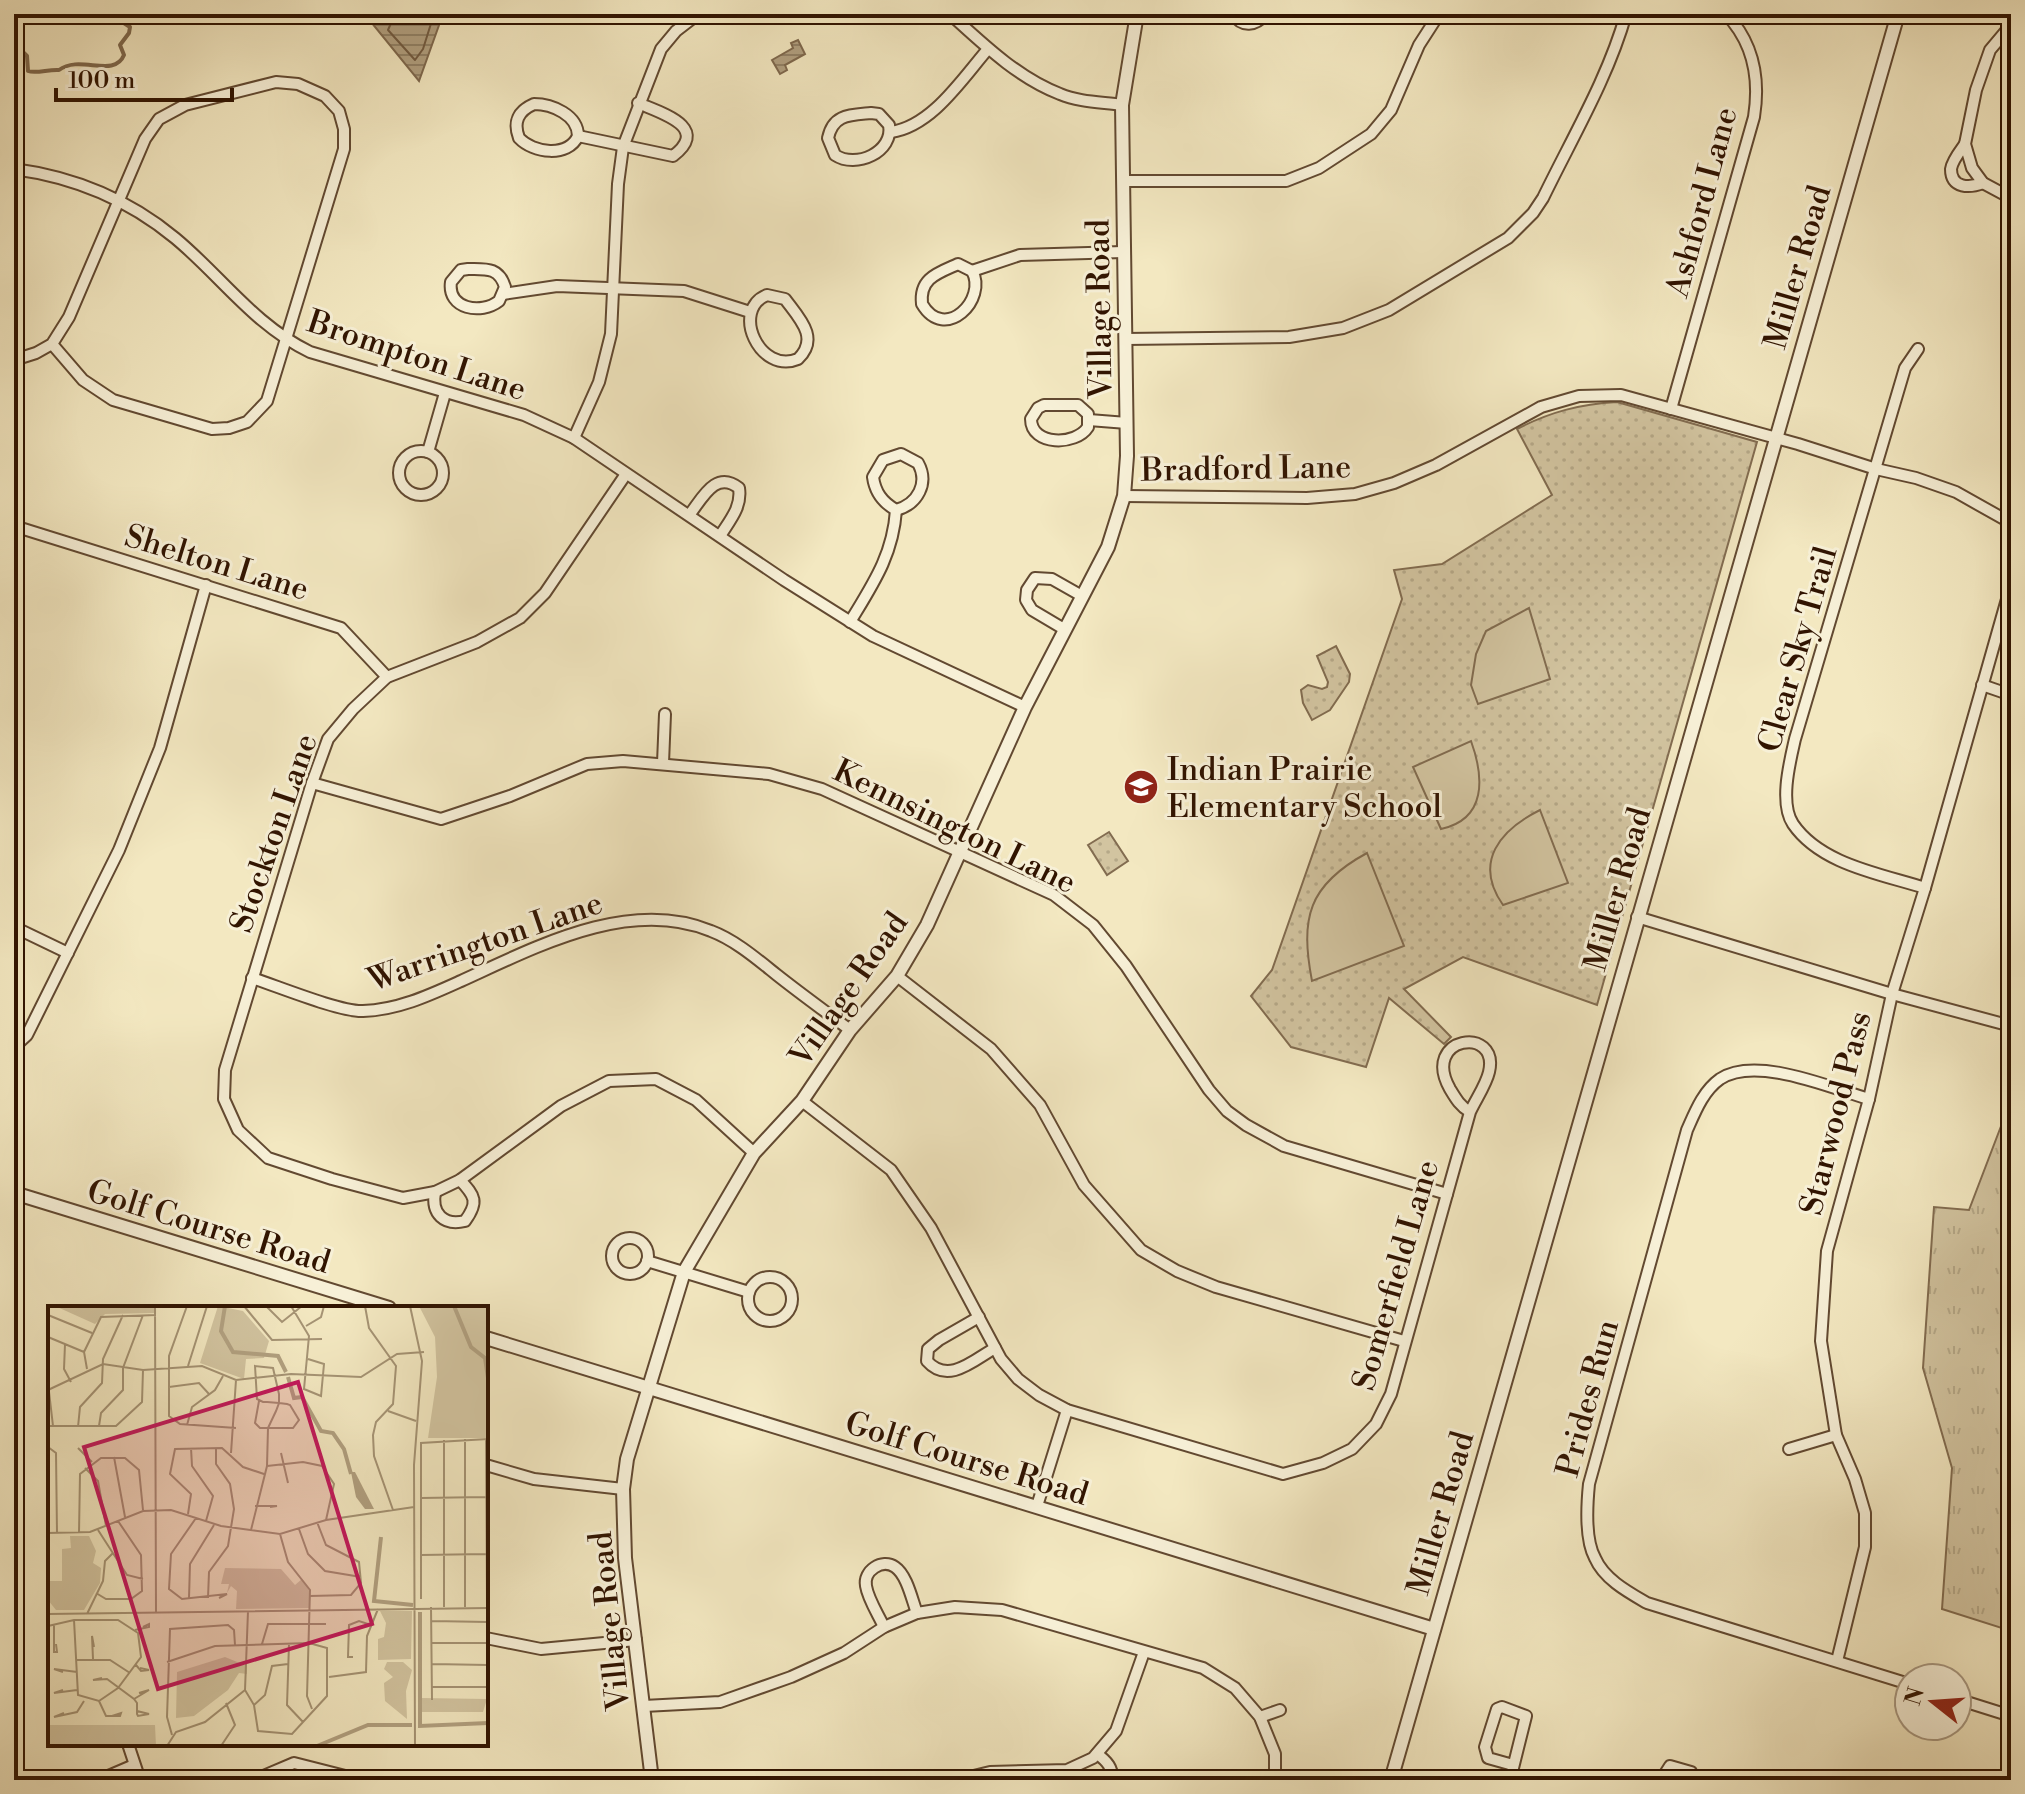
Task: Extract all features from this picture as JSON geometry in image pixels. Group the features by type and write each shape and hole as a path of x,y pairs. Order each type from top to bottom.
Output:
{"street":[{"path":"574,438 599,382 611,334 618,184 623,147 661,49 676,31 698,14"},
{"path":"950,14 988,49 1045,87 1076,99 1122,105"},
{"name":"Village Road","path":"652,1780 625,1558 623,1489 627,1459 684,1272 754,1153 802,1101 850,1030 897,976 927,925 1025,707 1108,547 1124,496 1127,423 1122,105 1137,14"},
{"path":"1233,14 1247,24 1255,24 1265,14"},
{"path":"1123,181 1286,181 1319,168 1371,134 1391,110 1419,45 1439,14"},
{"path":"1125,339 1289,337 1343,328 1389,310 1508,238 1543,198 1603,76 1626,14"},
{"name":"Ashford Lane","path":"1671,409 1754,117 1757,96 1757,76 1746,40 1726,14"},
{"name":"Miller Road","path":"1391,1780 1898,14"},
{"path":"1983,183 1965,187 1959,185 1953,176 1952,164 1965,144 1976,90 1990,50 2011,25"},
{"path":"891,132 904,131 929,115 988,49"},
{"path":"14,360 52,344 69,317 145,139 159,119 185,105 276,82 298,84 325,96 339,111 344,129 344,149 267,401 247,422 212,429 113,400 83,380 52,344"},
{"path":"578,136 673,156 682,150 686,130 681,122 638,103"},
{"path":"543,104 570,116 578,128 578,136 575,143 562,151 533,148 519,138 516,121 526,107 543,104"},
{"path":"871,113 885,119 891,132 885,146 861,161 852,162 835,155 828,138 835,121 843,116 871,113"},
{"path":"1965,144 1972,168 1983,183 2011,198"},
{"name":"Brompton Lane","path":"14,169 51,174 119,199 175,238 248,310 286,340 310,352 524,415 574,438 873,636 1025,707"},
{"path":"972,271 977,286 961,314 943,320 927,312 921,294 929,278 958,264 972,271 1020,255 1123,252"},
{"path":"503,294 503,279 492,269 461,270 451,282 451,297 463,307 493,306 503,294 557,286 684,291 750,312"},
{"path":"767,295 785,299 807,328 808,346 804,353 791,362 768,358 752,329 750,312 754,304 767,295"},
{"name":"Clear Sky Trail","path":"1918,349 1905,368 1787,775 1792,823 1821,851 1851,865 1925,888"},
{"path":"428,452 445,393"},
{"name":"Bradford Lane","path":"1124,496 1307,498 1355,494 1408,477 1541,407 1579,396 1621,395 1916,478 1956,492 2011,523"},
{"path":"1044,405 1078,405 1084,408 1089,420 1085,433 1073,438 1044,439 1031,425 1033,413 1044,405"},
{"path":"1089,420 1127,423"},
{"path":"428,452 441,462 443,479 433,493 416,495 402,485 400,468 410,454 428,452"},
{"path":"901,454 918,463 924,481 915,499 906,507 896,510 879,495 873,477 883,460 901,454"},
{"name":"Stockton Lane","path":"626,474 545,593 520,618 477,642 387,677 353,709 328,739 225,1070 224,1099 238,1130 268,1158 403,1198 435,1192 460,1180 561,1106 609,1081 656,1079 696,1100 754,1153"},
{"path":"690,514 712,486 721,481 739,488 741,499 720,536"},
{"path":"850,622 884,566 895,532 896,510"},
{"name":"Shelton Lane","path":"14,526 341,628 387,677"},
{"path":"1064,629 1032,610 1026,600 1031,582 1035,578 1052,579 1082,596"},
{"path":"14,1047 27,1035 119,850 160,748 206,585"},
{"name":"Starwood Pass","path":"1837,1661 1865,1547 1865,1513 1855,1479 1836,1435 1821,1341 1827,1251 1869,1099 1892,994 2011,585"},
{"path":"1982,685 2011,695"},
{"path":"663,763 665,714"},
{"name":"Kennsington Lane","path":"312,783 441,819 510,796 587,764 623,761 769,774 822,789 1054,895 1093,925 1126,966 1209,1090 1227,1111 1246,1125 1284,1146 1447,1194"},
{"path":"1637,917 1892,994 2011,1026"},
{"name":"Warrington Lane","path":"252,978 359,1011 395,1007 503,962 609,923 643,919 675,920 713,931 739,947 850,1030"},
{"path":"14,927 68,953"},
{"path":"897,976 1001,1060 1040,1105 1084,1185 1141,1250 1177,1271 1216,1287 1404,1341"},
{"name":"Somerfield Lane","path":"802,1101 891,1170 931,1228 995,1348 1018,1379 1067,1410 1283,1474 1323,1463 1352,1449 1376,1424 1391,1394 1470,1112 1489,1071 1488,1054 1481,1046 1460,1041 1452,1045 1447,1054 1445,1079 1461,1107 1470,1112"},
{"name":"Prides Run","path":"1869,1099 1778,1073 1748,1069 1721,1079 1699,1103 1687,1130 1593,1468 1586,1514 1594,1558 1619,1586 1647,1603 1893,1679"},
{"path":"435,1192 433,1203 444,1221 455,1224 465,1221 474,1205 474,1195 460,1180"},
{"name":"Golf Course Road","path":"14,1193 382,1306"},
{"path":"647,1261 749,1292"},
{"path":"777,1278 790,1288 791,1305 780,1318 764,1319 751,1309 749,1292 760,1279 777,1278"},
{"path":"979,1317 928,1349 927,1361 941,1372 951,1372 995,1348"},
{"name":"Golf Course Road","path":"488,1339 1434,1629"},
{"path":"1037,1506 1067,1410"},
{"path":"1789,1449 1836,1435"},
{"path":"488,1466 534,1479 623,1489"},
{"path":"884,1627 865,1586 866,1577 873,1568 883,1564 895,1567 903,1577 917,1613"},
{"path":"644,1706 720,1702 831,1659 884,1627 917,1613 955,1607 1002,1610 1203,1668 1235,1688 1260,1717 1275,1754 1275,1780"},
{"path":"488,1638 541,1649 636,1640"},
{"path":"957,1780 990,1772 1067,1775 1082,1765 1097,1754 1116,1731 1144,1652"},
{"path":"1973,1704 2011,1716"},
{"path":"1510,1780 1526,1716 1502,1707 1497,1709 1485,1747 1488,1758 1513,1765"},
{"path":"1260,1717 1280,1710"},
{"path":"129,1746 140,1780"},
{"path":"1097,1754 1113,1772 1112,1780"},
{"path":"254,1780 294,1763 361,1780"},
{"path":"99,1780 134,1765"},
{"path":"1661,1780 1670,1766 1691,1772 1692,1780"}],"green space":[{"path":"1617,402 1757,442 1597,1005 1463,957 1404,989 1451,1037 1444,1044 1389,998 1366,1067 1291,1047 1251,996 1272,970 1402,599 1394,570 1442,564 1552,495 1517,429 1566,410"},
{"path":"1529,608 1550,679 1478,704 1471,685 1476,654 1486,631"},
{"path":"1336,646 1350,674 1349,682 1330,710 1312,720 1303,703 1301,690 1308,685 1322,689 1327,687 1328,682 1317,656"},
{"path":"1471,741 1478,769 1478,795 1467,816 1441,829 1413,767"},
{"path":"1540,810 1568,883 1503,905 1490,875 1495,849 1513,827"},
{"path":"1109,832 1128,861 1107,875 1088,845"},
{"path":"1367,853 1404,946 1312,981 1307,939 1313,905 1332,878"},
{"path":"2003,1121 2011,1122 2011,1631 1942,1609 1952,1468 1923,1368 1934,1207 1969,1210"}],"water":[{"path":"393,14 443,14 419,81 371,22"},
{"path":"798,40 805,54 785,65 787,70 780,74 772,60 793,48 791,43"}],"waterway":[{"path":"14,52 22,51 27,56 28,71 31,72 59,70 77,64 113,65 124,55 120,45 130,27 116,18 118,14"},
{"path":"151,14 159,14"}],"place":[{"name":"Indian Prairie Elementary School","path":"1141,787"}]}
